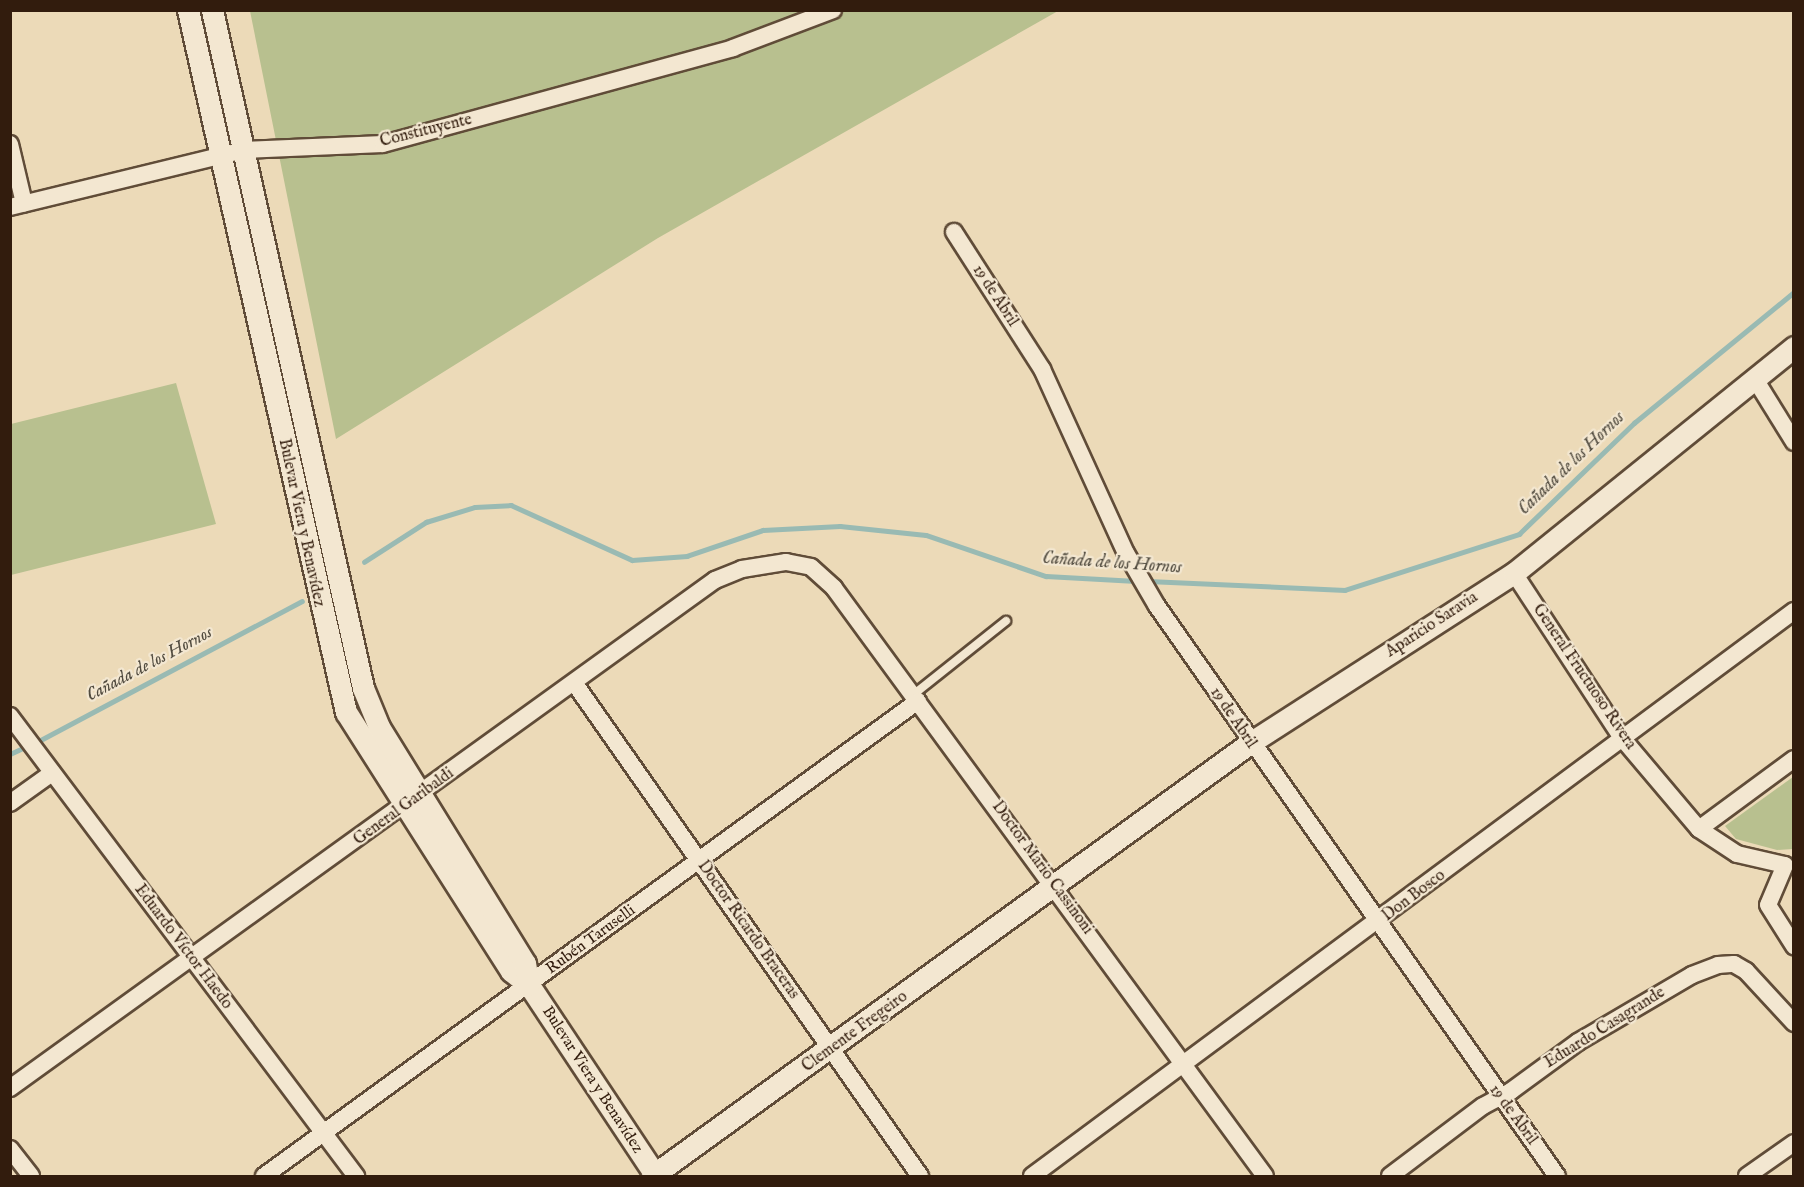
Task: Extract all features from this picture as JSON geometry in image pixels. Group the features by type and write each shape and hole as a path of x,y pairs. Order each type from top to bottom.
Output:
{"street":[{"name":"Bulevar Viera y Benavídez","path":"188,10 321,614 346,712 412,801 525,963 529,985 654,1176"},
{"name":"Bulevar Viera y Benavídez","path":"212,10 343,604 370,707 412,801"},
{"name":"Constituyente","path":"17,205 243,150 383,144 733,48 833,10"},
{"path":"10,144 17,205"},
{"name":"19 de Abril","path":"954,232 1042,369 1137,572 1148,590 1250,743 1557,1176"},
{"name":"Aparicio Saravia","path":"1056,885 1250,743 1514,573 1794,347"},
{"path":"1755,379 1794,442"},
{"name":"General Garibaldi","path":"10,1088 575,684 716,580 772,563 811,567"},
{"name":"Doctor Mario Cassinoni","path":"811,567 834,588 1056,885 1265,1176"},
{"name":"General Fructuoso Rivera","path":"1514,573 1622,738 1699,829 1737,855 1789,864 1768,905 1794,946"},
{"name":"Don Bosco","path":"1032,1176 1379,922 1794,611"},
{"name":"Doctor Ricardo Braceras","path":"575,684 920,1176"},
{"name":"Rubén Taruselli","path":"264,1176 700,861 916,698"},
{"name":"Eduardo Víctor Haedo","path":"10,716 356,1176"},
{"path":"1699,829 1794,759"},
{"path":"10,803 52,773"},
{"name":"Clemente Fregeiro","path":"654,1176 1056,885"},
{"name":"Eduardo Casagrande","path":"1390,1176 1578,1042 1692,975 1718,965 1742,967 1794,1023"},
{"path":"1747,1176 1794,1143"},
{"path":"10,1149 31,1176"}],"lane":[{"path":"916,698 1006,621"}],"green space":[{"path":"250,11 1058,11 658,238 336,439"},
{"path":"176,383 216,524 11,575 11,424"},
{"path":"1793,777 1793,849 1777,850 1736,839 1725,826"}],"waterway":[{"name":"Cañada de los Hornos","path":"1148,581 1345,590 1519,534 1634,423 1794,292"},
{"name":"Cañada de los Hornos","path":"364,562 426,522 475,507 511,505 632,560 687,556 763,530 840,526 926,535 1046,576 1136,581"},
{"name":"Cañada de los Hornos","path":"35,743 302,601"},
{"name":"Cañada de los Hornos","path":"10,754 27,746"}]}
